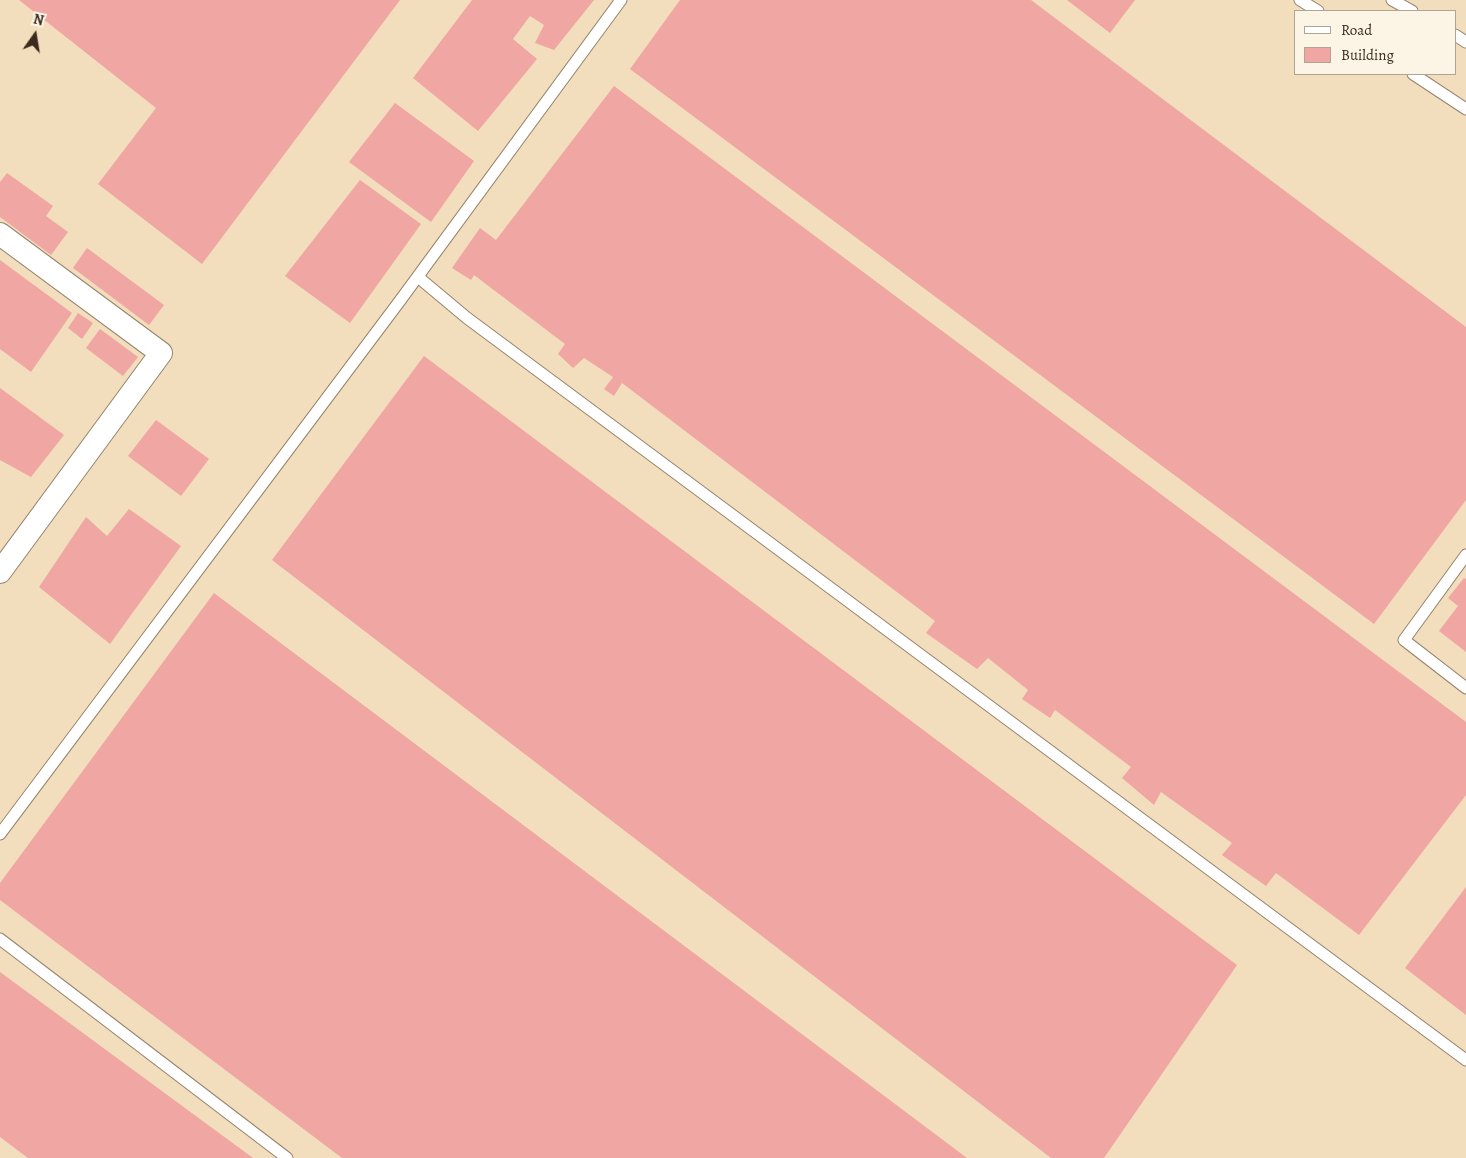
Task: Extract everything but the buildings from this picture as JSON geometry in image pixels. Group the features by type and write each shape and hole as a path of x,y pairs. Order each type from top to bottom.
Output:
{"street":[{"path":"0,234 161,353 0,572"}],"lane":[{"path":"0,834 418,277 621,0"},
{"path":"1300,0 1316,10"},
{"path":"1392,0 1410,10"},
{"path":"1415,75 1466,109"},
{"path":"418,277 467,318 1466,1060"},
{"path":"1466,555 1404,640 1466,688"},
{"path":"0,939 287,1158"}]}
